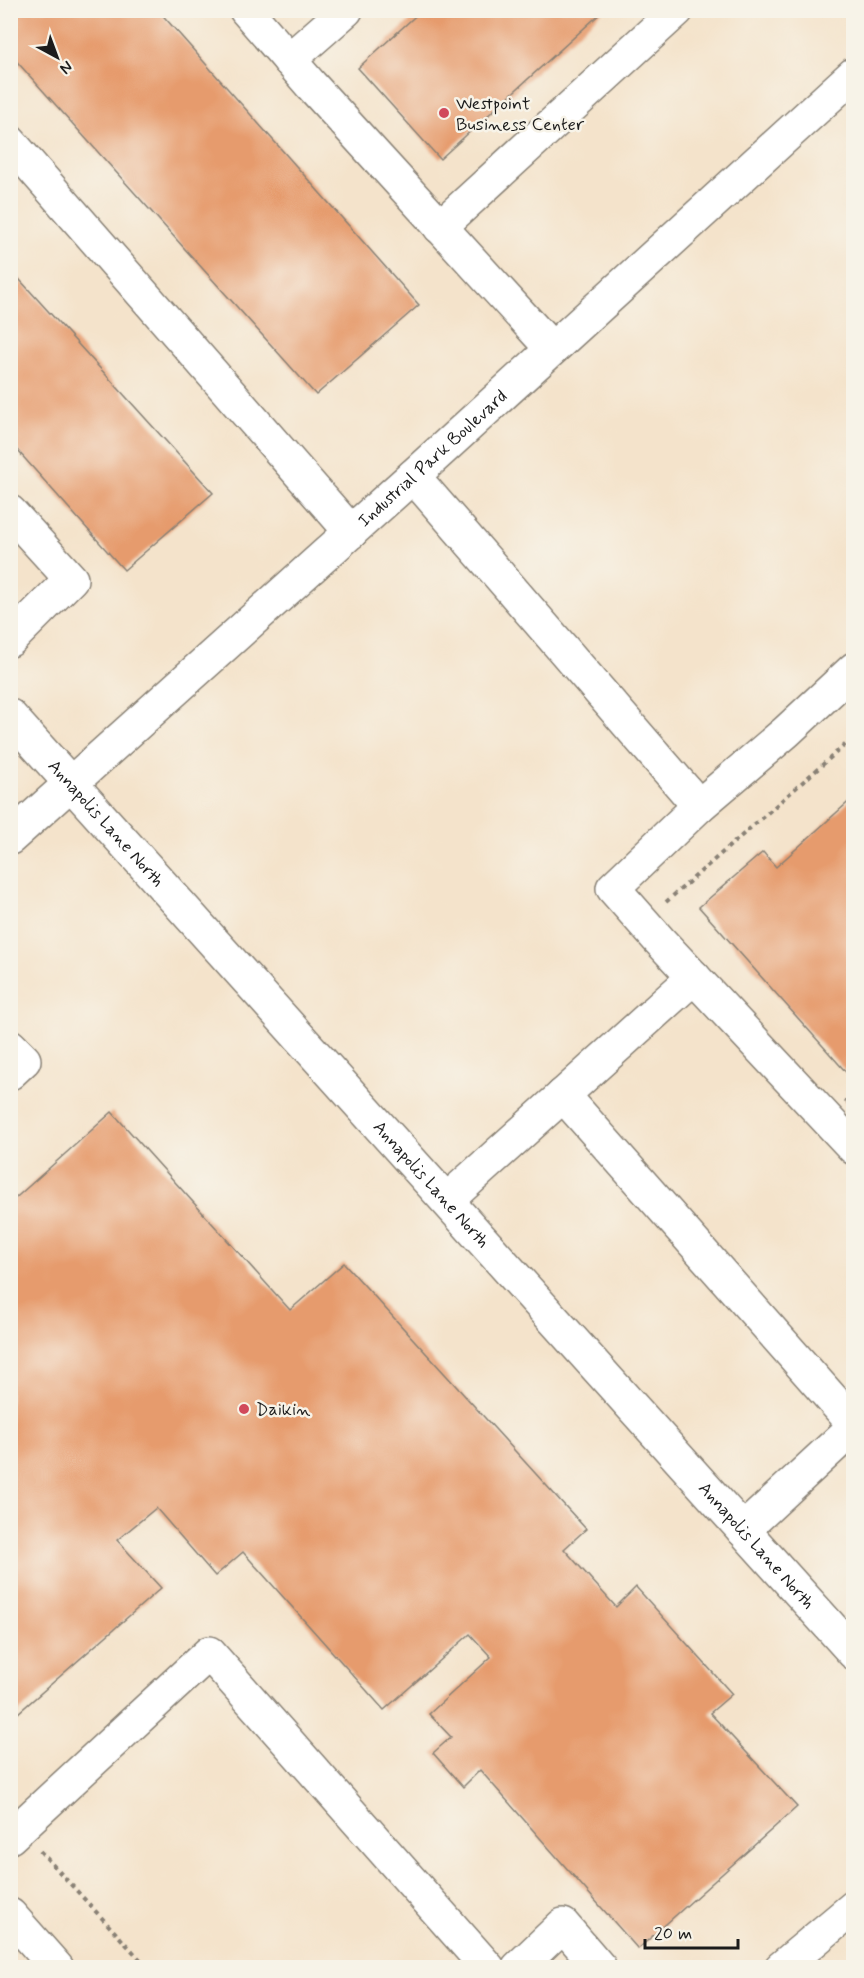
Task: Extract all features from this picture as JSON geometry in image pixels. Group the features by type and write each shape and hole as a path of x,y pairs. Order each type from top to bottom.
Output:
{"street":[{"path":"246,10 552,349"},
{"path":"289,60 346,10"},
{"path":"440,227 677,10"},
{"name":"Industrial Park Boulevard","path":"10,838 413,476 854,74"},
{"path":"10,142 351,531"},
{"path":"413,476 699,806"},
{"path":"10,512 71,579 10,640"},
{"path":"854,669 786,732 699,806 614,888 854,1148"},
{"name":"Annapolis Lane North","path":"10,716 854,1653"},
{"path":"447,1200 694,977"},
{"path":"10,1046 24,1060 10,1073"},
{"path":"563,1095 854,1425 743,1530"},
{"path":"15,1833 209,1653 488,1968"},
{"path":"781,1968 854,1907"},
{"path":"10,1915 57,1968"},
{"path":"518,1968 563,1925 600,1968"}],"path":[{"path":"643,922 854,737"},
{"path":"15,1833 148,1968"}],"building":[{"path":"10,10 158,10 419,305 316,395 10,54"},
{"name":"Westpoint Business Center","path":"422,10 604,10 440,159 358,68"},
{"path":"10,269 213,493 124,570 10,442"},
{"path":"854,797 854,1081 699,907 763,852 776,867"},
{"path":"854,1093 854,1110 845,1101"},
{"name":"Daikin","path":"112,1112 290,1310 344,1263 586,1529 564,1549 616,1607 636,1587 732,1694 710,1713 797,1807 638,1949 480,1770 463,1787 433,1753 451,1737 429,1714 491,1657 470,1634 384,1710 243,1552 215,1576 156,1508 117,1540 161,1588 10,1720 10,1203"}],"place":[{"name":"Westpoint Business Center","path":"444,113"},
{"name":"Daikin","path":"244,1409"}]}
